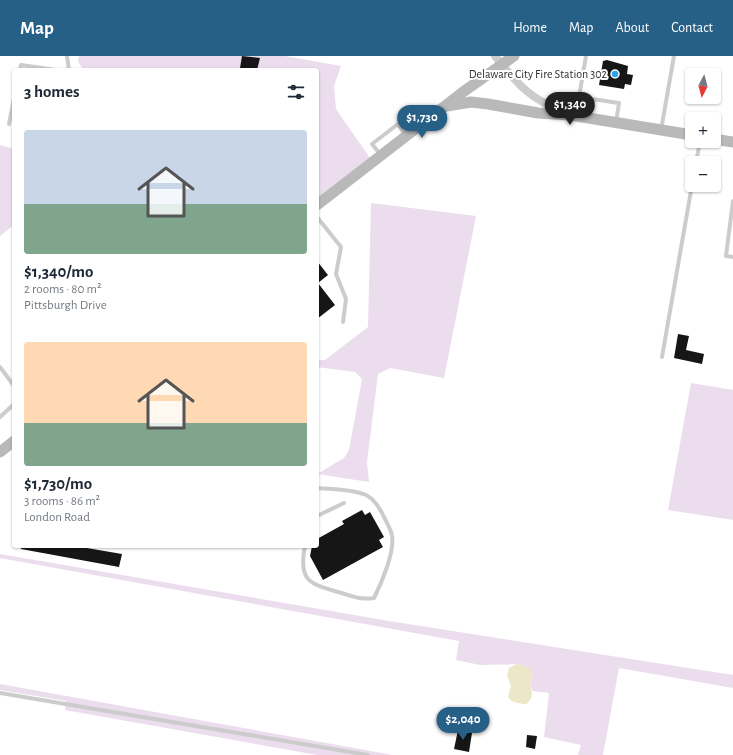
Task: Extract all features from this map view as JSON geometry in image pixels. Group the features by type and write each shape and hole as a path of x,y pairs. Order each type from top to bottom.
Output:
{"street":[{"path":"319,203 447,106 499,60 514,56"},
{"path":"499,60 520,86 534,98 543,104 573,115"},
{"path":"447,106 471,102 538,112 573,115 685,134"},
{"path":"721,140 733,142"},
{"path":"0,452 12,443"}],"lane":[{"path":"67,56 69,68"},
{"path":"573,115 579,97 586,56"},
{"path":"661,130 674,56"},
{"path":"20,68 21,65 42,68"},
{"path":"579,97 619,103 616,123"},
{"path":"9,124 12,110"},
{"path":"382,156 372,144 398,124 407,136"},
{"path":"662,357 691,192"},
{"path":"733,201 726,256 733,257"},
{"path":"319,220 341,246 336,274 346,300 343,322"},
{"path":"0,367 12,383"},
{"path":"0,417 12,406"},
{"path":"305,548 302,559 304,572 310,581 321,588 360,599 374,598 383,580 392,537 382,514 374,501 365,495 342,490 319,488"},
{"path":"319,515 344,503"},
{"path":"0,693 368,755"}],"shaded area":[{"path":"79,56 285,56 341,66 334,86 336,109 370,158 319,197 319,68 82,68 78,61"},
{"path":"0,145 12,148 12,227 0,236"},
{"path":"371,203 476,216 444,378 390,368 378,374 367,462 369,482 319,474 319,473 344,458 349,450 362,379 355,372 319,367 319,360 325,360 368,327"},
{"path":"691,383 733,390 733,520 668,510"},
{"path":"0,554 389,621 733,675 733,688 619,668 603,755 578,755 581,745 544,737 549,693 533,691 530,685 532,678 528,667 516,664 480,665 456,660 459,641 0,558"},
{"path":"516,664 528,667 533,673 530,685 532,694 527,704 514,702 508,697 511,686 507,675 509,668"},
{"path":"0,684 393,755 317,755 65,710 66,701 0,690"}],"building":[{"path":"242,56 260,58 258,68 240,68"},
{"path":"607,60 628,66 627,74 633,75 631,85 625,84 624,89 599,85 603,61"},
{"path":"319,264 328,275 319,282"},
{"path":"319,284 335,305 319,317"},
{"path":"678,334 689,336 686,350 704,354 702,364 674,358"},
{"path":"362,510 365,515 370,512 384,537 379,540 383,547 323,580 310,556 312,548 319,548 319,538 344,524 342,521"},
{"path":"87,548 122,554 119,567 21,549"},
{"path":"458,730 472,733 469,752 454,749"},
{"path":"527,735 537,736 535,749 526,747"}],"place":[{"name":"Delaware City Fire Station 302","path":"615,74"}]}
